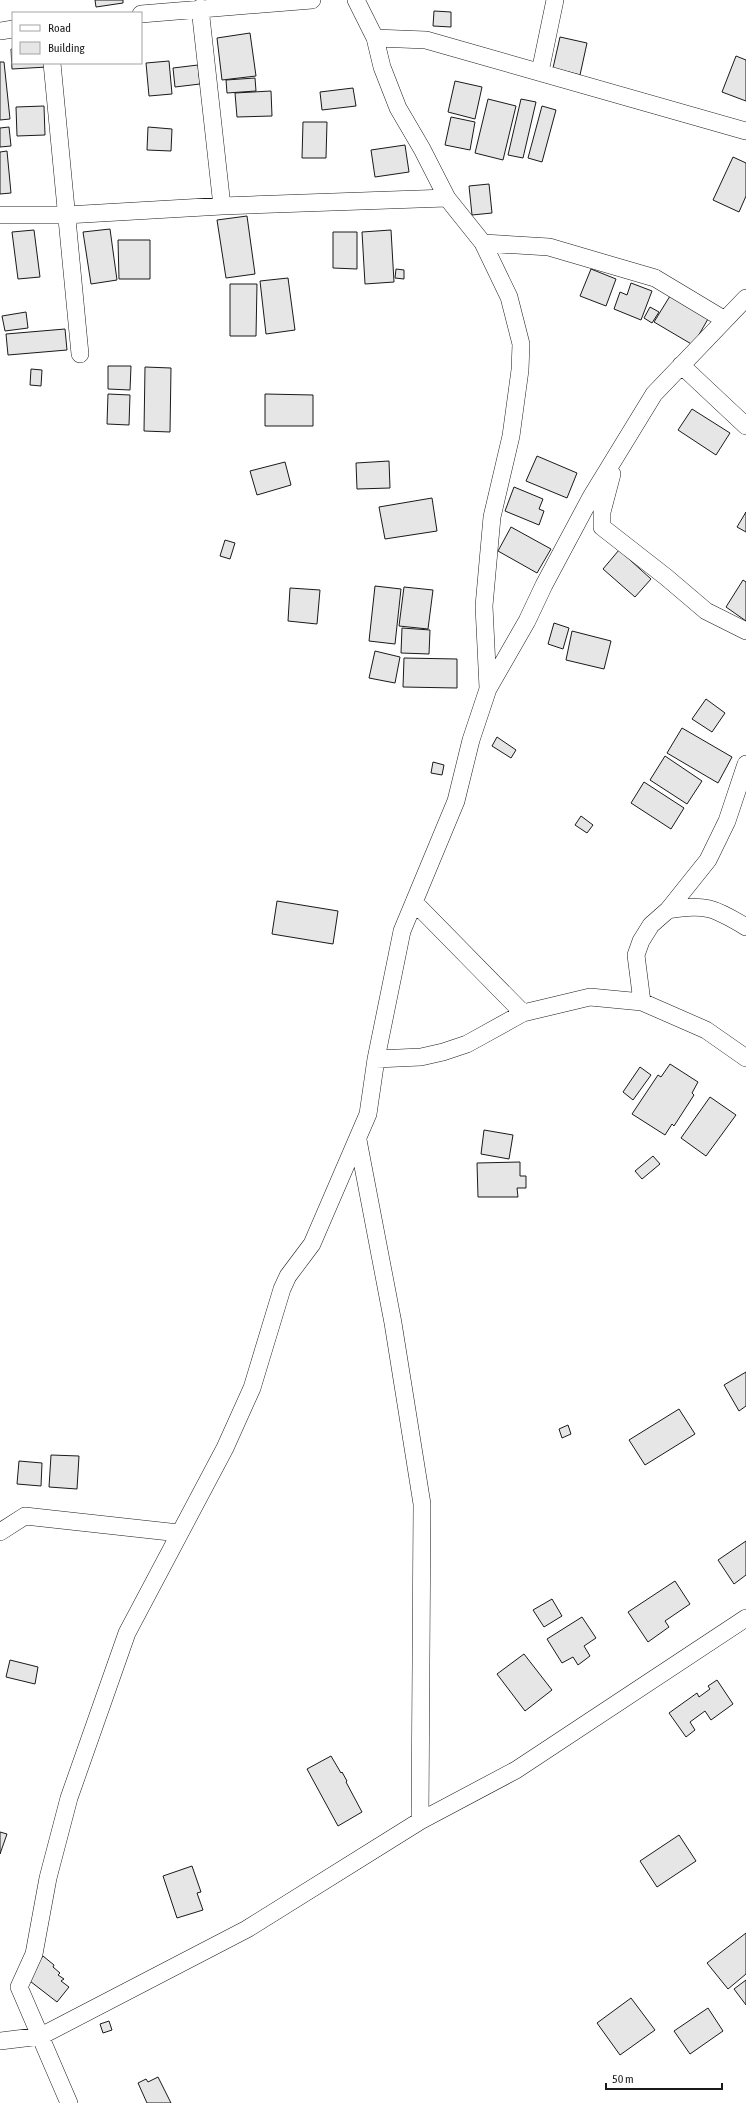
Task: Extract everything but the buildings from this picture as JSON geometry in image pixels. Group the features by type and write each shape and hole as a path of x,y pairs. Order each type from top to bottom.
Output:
{"street":[{"path":"142,14 312,0"},
{"path":"356,0 375,38 382,67 398,108 422,149 447,198 483,243 509,297 521,344 520,370 511,436 492,517 484,606 488,688"},
{"path":"540,72 555,0"},
{"path":"200,8 222,206"},
{"path":"0,31 12,29"},
{"path":"375,38 426,40 746,131"},
{"path":"52,64 80,354"},
{"path":"0,215 66,215 222,206 447,198"},
{"path":"483,243 550,247 655,278 725,320"},
{"path":"69,2103 19,1987 34,1954 48,1878 69,1798 127,1632 225,1448 252,1388 282,1289 288,1276 312,1244 368,1114 376,1059 402,931 456,801 471,740 488,688 527,621 544,585 591,497 654,394 746,298"},
{"path":"681,365 746,426"},
{"path":"613,462 612,477 602,512 602,527 666,577 706,611 746,631"},
{"path":"642,1002 636,955 641,941 651,925 668,910 708,860 727,820 746,764"},
{"path":"414,902 523,1013"},
{"path":"668,910 690,906 709,908 746,927"},
{"path":"376,1059 421,1057 443,1052 467,1044 523,1013 590,996 642,1002 706,1030 746,1058"},
{"path":"358,1140 393,1323 422,1504 420,1821"},
{"path":"0,1532 25,1516 179,1533"},
{"path":"0,2041 41,2036 247,1929 420,1821 516,1770 746,1618"}]}
